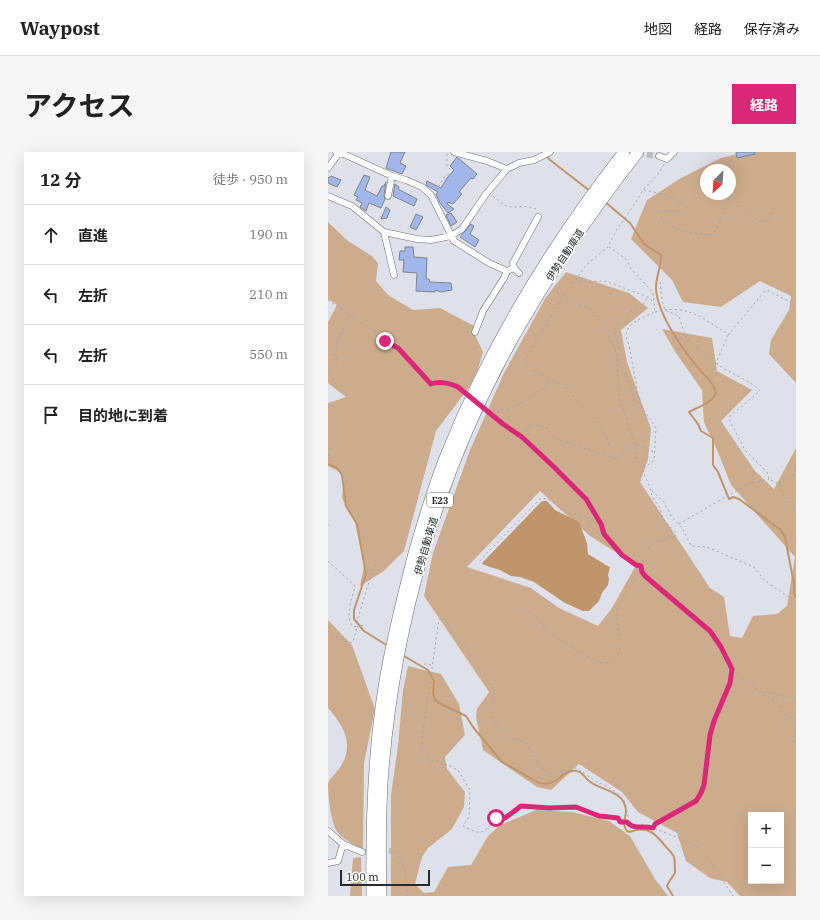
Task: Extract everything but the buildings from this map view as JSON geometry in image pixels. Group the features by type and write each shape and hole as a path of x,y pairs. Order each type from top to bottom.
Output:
{"highway":[{"name":"伊勢自動車道","path":"372,896 371,849 374,784 384,687 402,598 431,499 446,455 463,415 509,324 573,222 624,152"},
{"name":"伊勢自動車道","path":"381,896 380,850 382,784 393,688 411,602 439,504 472,420 517,330 582,229 638,152"}],"street":[{"path":"328,168 338,152 392,176 422,187 431,195 454,241 489,263 507,271"},
{"path":"454,152 487,161 507,169"},
{"path":"328,196 352,206 384,232 417,239 431,240 451,236 462,229 486,194 507,169 519,163 534,160 550,152"},
{"path":"659,156 667,159 674,152"},
{"path":"388,196 392,176"},
{"path":"519,273 514,268 514,263 538,217"},
{"path":"384,232 394,275"},
{"path":"475,332 483,311 507,271 514,268"},
{"path":"328,831 343,844 362,852"},
{"path":"328,863 338,861 343,844"}],"path":[{"path":"431,195 438,190 444,177 453,172 447,166 447,152"},
{"path":"611,449 603,430 564,384 548,379 546,376 534,371 525,360 563,296 586,265 608,247 617,229 643,190 660,172 667,159"},
{"path":"643,190 662,194 687,208 684,211 662,211 660,214 662,220 680,231 709,235 713,234 716,230 731,195 740,202 753,219 758,221 765,222 773,212 774,204"},
{"path":"486,194 492,195 504,205 512,207 528,206 536,209"},
{"path":"608,247 626,259 631,269 653,293 655,312"},
{"path":"576,279 578,282 605,281 648,297 653,302"},
{"path":"660,282 665,310"},
{"path":"717,364 728,336 765,292 769,291 796,305"},
{"path":"557,292 570,300 591,308 608,333 631,387 635,406 638,411"},
{"path":"614,349 619,349 615,328 618,320 631,310 642,307 647,301 648,297"},
{"path":"328,300 385,341 398,348 431,384 437,382 445,384 451,383 464,391 503,424 522,437 586,499 601,524 604,534 622,555 636,565 641,566"},
{"path":"642,469 654,460 656,428 640,404 629,345 626,338 626,332 629,325 655,312 671,309 692,312 701,316 728,336"},
{"path":"665,310 679,316 685,336 688,340 726,371 754,385 760,391 729,418 745,450 767,472 769,479"},
{"path":"328,370 338,362 333,351 350,315"},
{"path":"519,607 541,622 546,631 578,650 586,657 600,663 607,662 618,656 620,651 617,619 618,607 641,566 650,545 658,541 675,537 676,532 663,519 660,508 652,496 642,469 636,460 635,444 619,397 617,357"},
{"path":"494,416 496,413 517,405 544,389 548,379"},
{"path":"522,437 529,425 542,425 547,428 556,439 614,458 618,457 635,444"},
{"path":"635,444 654,452"},
{"path":"328,454 337,459"},
{"path":"779,484 793,475 796,470"},
{"path":"679,524 748,484 769,479 779,484 781,492 796,508"},
{"path":"651,490 664,502 671,516 679,524 692,546 707,547 754,567 765,581 796,602"},
{"path":"480,562 482,558 540,500 545,498 563,510 586,517 595,533 604,534"},
{"path":"328,631 349,643 353,642 358,618 376,559"},
{"path":"328,562 355,586 349,613 349,620 352,626 357,627 363,625"},
{"path":"641,566 642,572 645,576 710,631 721,647 732,669 745,682 777,703 784,715 792,719 796,724"},
{"path":"627,822 626,805 618,793 608,786 591,779 576,768 550,773 544,771 526,742 509,737 500,729 491,716 493,688 471,659 466,648 452,634 445,619 439,619 421,754 430,761 438,761 458,770 470,790 469,817 463,826 476,832 488,829 496,818 505,818 521,806 525,805 549,808 576,807 599,816 611,816 618,818 620,822 627,822 629,825 648,826 693,845 699,849 733,896"},
{"path":"424,664 432,665"},
{"path":"653,828 655,824 696,801 701,793 704,785 710,735 714,721 730,683 732,669"},
{"path":"761,692 796,699"},
{"path":"796,731 793,741 796,744"},
{"path":"391,852 396,851 400,856 408,896"}],"shaded area":[{"path":"745,152 796,152 796,383 769,354 771,340 789,310 791,296 760,281 721,307 683,302 672,280 631,239 647,200 681,178 700,168 700,200 736,200 736,164 709,164 721,158"},
{"path":"328,222 348,241 372,256 378,263 376,281 388,295 413,310 440,308 474,326 475,335 483,352 478,369 470,386 436,431 404,551 384,571 360,586 364,566 355,522 342,498 344,480 340,472 328,466 328,403 346,397 328,383 328,322 337,305 328,299"},
{"path":"566,272 629,293 648,308 621,330 627,362 651,429 648,459 640,482 710,588 724,597 730,636 742,638 753,616 777,614 787,606 795,557 731,485 704,422 702,390 676,353 662,329 712,338 717,371 752,390 721,421 755,471 774,489 796,448 796,896 740,896 727,882 710,878 686,861 677,833 638,812 622,792 579,764 551,790 537,787 483,750 476,717 477,709 489,692 424,596 433,553 470,450 504,373 546,297","holes":["540,491 590,536 636,565 612,608 598,626 559,608 531,588 467,567"]},
{"path":"547,501 555,510 579,522 587,543 588,554 610,567 608,585 602,593 599,601 589,611 583,611 565,603 534,582 520,577 511,576 500,570 482,564 541,502"},
{"path":"328,620 352,645 375,709 364,763 363,849 350,843 339,834 336,830 330,810 328,784 344,761 347,745 346,737 339,722 328,708"},
{"path":"408,666 441,674 459,704 465,735 445,757 447,769 465,792 464,807 452,829 428,848 422,857 415,884 424,893 434,892 448,867 471,865 488,836 500,825 536,810 572,812 609,821 630,836 655,879 668,896 391,896 391,795 398,746 403,690"},
{"path":"361,857 362,896 350,896 353,858"}],"waterway":[{"path":"543,152 550,160 590,191"},
{"path":"605,202 630,223 644,244 661,255 656,288 660,307 676,338 689,357 710,381 716,393 708,402 689,412 698,424 701,431 713,438 713,465 718,472 729,499 733,497 739,499 781,530 785,537 794,584 794,593 796,597"},
{"path":"328,464 337,468 342,475 346,506 357,524 366,574 354,610 354,619 364,631 388,646"},
{"path":"402,655 428,670 434,681 433,694 435,700 466,716 473,727 502,762 539,783 545,784 554,781 568,772 578,771 589,781 617,795 625,804 626,811 624,823 627,831 647,830 659,838 671,852 675,861 675,873 667,886 673,896"}],"tunnel":[{"path":"629,152 659,156"},
{"path":"362,852 391,851"}],"route":[{"path":"385,341 398,348 431,384 437,382 445,384 451,383 458,387 503,424 522,437 554,467 586,499 601,524 604,534 622,555 636,565 641,566 642,572 645,576 710,631 721,647 732,669 730,683 714,721 710,735 704,785 696,801 655,824 653,828 648,826 629,825 627,822 620,822 618,818 611,816 599,816 576,807 541,808 530,805 521,806 516,808 509,816 505,818 496,818"}]}
